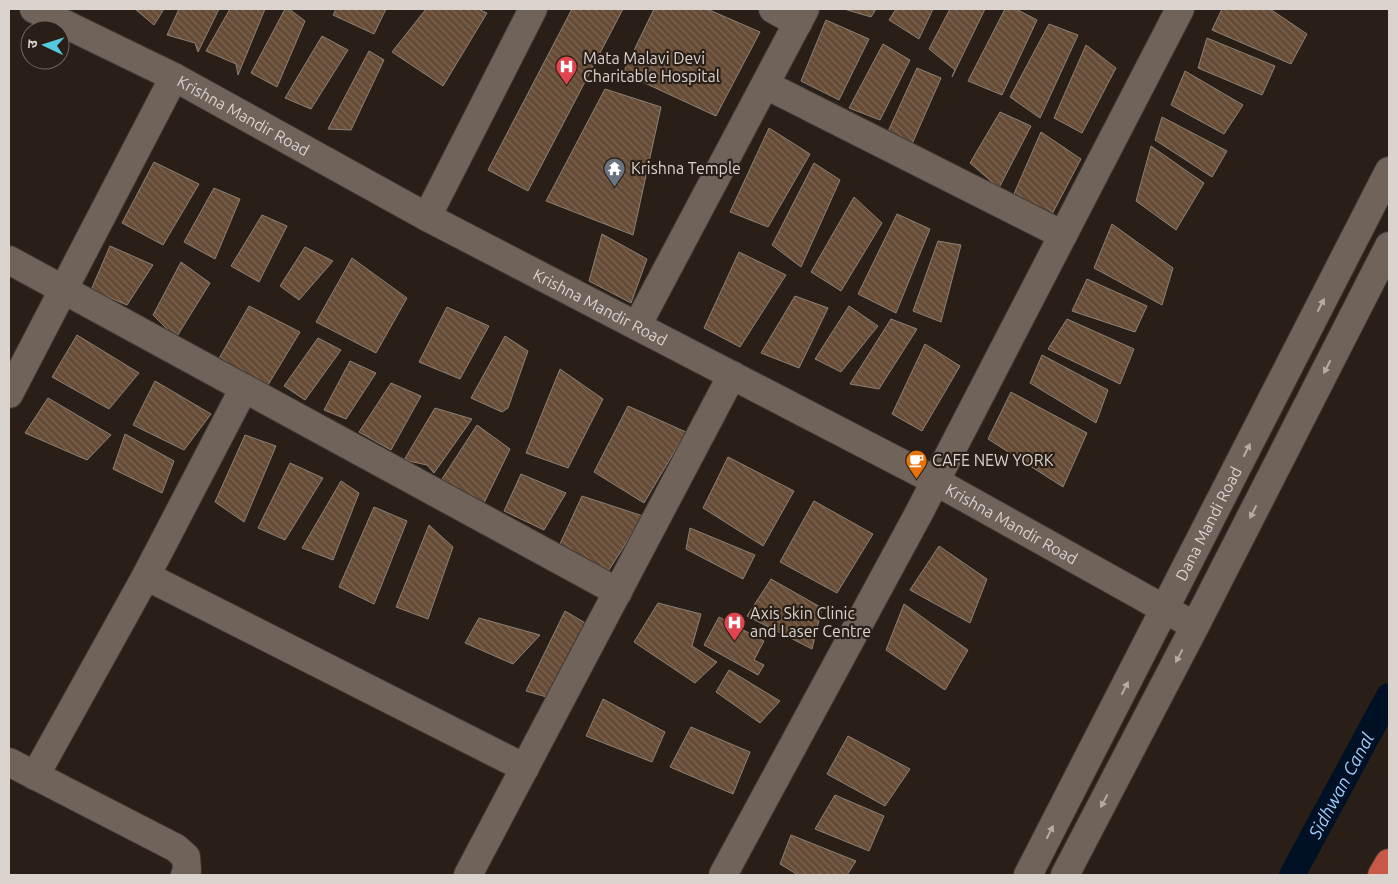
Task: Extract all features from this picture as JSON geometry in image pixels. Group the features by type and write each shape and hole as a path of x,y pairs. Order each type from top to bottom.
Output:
{"highway":[{"path":"1382,875 1389,863"}],"street":[{"name":"Krishna Mandir Road","path":"34,9 174,77 427,217 935,481 1195,626"},
{"path":"427,217 533,9"},
{"path":"637,326 802,16 774,9"},
{"path":"723,875 935,481 1063,235 1174,11"},
{"path":"9,394 174,77"},
{"path":"766,85 1063,235"},
{"name":"Dana Mandi Road","path":"1028,875 1389,171"},
{"path":"1065,875 1195,626 1389,246"},
{"path":"9,260 618,592"},
{"path":"468,875 732,375"},
{"path":"35,776 146,576 244,388"},
{"path":"146,576 525,768"},
{"path":"9,762 176,848 186,857 187,870 185,875"}],"building":[{"path":"135,9 164,9 154,25"},
{"path":"179,9 219,9 198,52 195,43 167,35"},
{"path":"230,9 265,9 238,75 236,64 206,51"},
{"path":"285,9 289,9 305,21 277,87 251,73"},
{"path":"336,9 386,9 374,34 333,15"},
{"path":"426,9 478,9 487,13 443,86 392,52"},
{"path":"572,9 623,9 528,191 488,170"},
{"path":"654,9 707,9 760,32 716,116 623,73"},
{"path":"844,9 876,9 871,17"},
{"path":"896,9 933,9 919,39 889,20"},
{"path":"950,9 985,9 952,77 955,70 929,49"},
{"path":"1005,9 1016,9 1037,20 1002,95 968,81"},
{"path":"1222,9 1270,9 1307,34 1291,64 1212,30"},
{"path":"826,20 869,39 839,100 801,81"},
{"path":"1049,24 1078,35 1040,118 1010,97"},
{"path":"322,36 348,50 311,109 285,98"},
{"path":"1207,38 1275,66 1262,95 1198,68"},
{"path":"883,44 910,60 880,120 849,108"},
{"path":"1086,45 1116,68 1082,133 1054,118"},
{"path":"369,51 384,60 351,130 328,129"},
{"path":"917,68 941,78 912,144 886,136"},
{"path":"1185,71 1243,105 1224,134 1171,105"},
{"path":"605,89 661,107 633,235 546,201"},
{"path":"1000,112 1031,126 999,188 970,163"},
{"path":"1162,117 1227,151 1212,177 1155,140"},
{"path":"769,128 810,154 768,227 730,212"},
{"path":"1041,132 1081,159 1050,218 1013,196"},
{"path":"1151,146 1204,183 1176,230 1136,201"},
{"path":"154,162 199,184 163,245 122,223"},
{"path":"814,163 840,180 801,267 772,245"},
{"path":"214,188 240,199 215,259 184,242"},
{"path":"854,197 882,223 841,291 811,272"},
{"path":"897,214 930,229 896,313 858,294"},
{"path":"262,215 287,226 259,282 231,266"},
{"path":"1112,224 1173,268 1162,305 1094,268"},
{"path":"602,234 647,259 631,303 589,281"},
{"path":"938,241 961,245 941,322 913,311"},
{"path":"110,246 153,265 127,305 91,290"},
{"path":"305,247 333,261 299,300 280,286"},
{"path":"739,252 786,275 740,347 704,328"},
{"path":"352,258 407,298 376,353 316,322"},
{"path":"181,262 210,283 176,338 153,315"},
{"path":"1087,279 1147,306 1135,332 1072,311"},
{"path":"795,296 828,308 799,368 761,353"},
{"path":"249,306 300,332 268,385 218,360"},
{"path":"849,306 878,326 841,372 815,359"},
{"path":"447,307 489,326 460,379 419,362"},
{"path":"891,319 917,329 879,389 850,384"},
{"path":"1067,319 1134,349 1120,384 1048,349"},
{"path":"77,335 139,373 109,409 52,377"},
{"path":"505,336 528,351 508,408 502,412 471,398"},
{"path":"318,338 341,350 305,400 284,386"},
{"path":"925,344 960,366 922,431 892,414"},
{"path":"1042,355 1108,390 1096,423 1030,383"},
{"path":"350,361 376,373 346,419 324,410"},
{"path":"560,369 603,399 568,468 526,453"},
{"path":"155,381 211,414 184,450 133,425"},
{"path":"391,383 421,396 391,450 359,432"},
{"path":"1011,392 1087,433 1063,487 988,439"},
{"path":"48,398 111,435 87,460 25,433"},
{"path":"628,406 686,432 644,503 594,472"},
{"path":"435,408 472,419 434,473 427,465 404,460"},
{"path":"477,425 510,449 483,505 442,479"},
{"path":"125,434 174,461 162,493 113,469"},
{"path":"245,435 276,446 244,522 215,502"},
{"path":"728,457 794,491 763,546 703,508"},
{"path":"290,463 323,478 285,540 258,528"},
{"path":"521,474 566,493 544,530 504,511"},
{"path":"341,481 359,493 333,560 302,548"},
{"path":"582,496 643,516 609,570 559,546"},
{"path":"814,501 873,534 837,593 780,562"},
{"path":"374,507 407,521 374,604 339,587"},
{"path":"429,525 453,547 428,619 396,607"},
{"path":"690,528 755,555 743,579 686,549"},
{"path":"939,546 987,579 970,623 910,590"},
{"path":"771,579 822,608 812,649 747,616"},
{"path":"658,603 701,614 692,646 717,662 695,683 634,642"},
{"path":"904,604 968,650 945,690 886,650"},
{"path":"565,611 587,624 550,698 526,691"},
{"path":"719,617 764,641 754,660 764,665 758,675 704,645"},
{"path":"479,618 540,635 513,664 465,643"},
{"path":"729,670 780,701 760,723 716,692"},
{"path":"603,699 665,732 652,762 586,736"},
{"path":"691,727 750,752 733,794 670,767"},
{"path":"848,736 910,769 885,806 827,774"},
{"path":"835,795 884,816 869,851 815,829"},
{"path":"791,835 856,861 847,875 798,875 780,864"}],"waterway":[{"name":"Sidhwan Canal","path":"1292,875 1389,696"}],"place":[{"name":"Mata Malavi Devi Charitable Hospital","path":"567,86"},
{"name":"Krishna Temple","path":"615,187"},
{"name":"CAFE NEW YORK","path":"916,479"},
{"name":"Axis Skin Clinic and Laser Centre","path":"734,641"}]}
